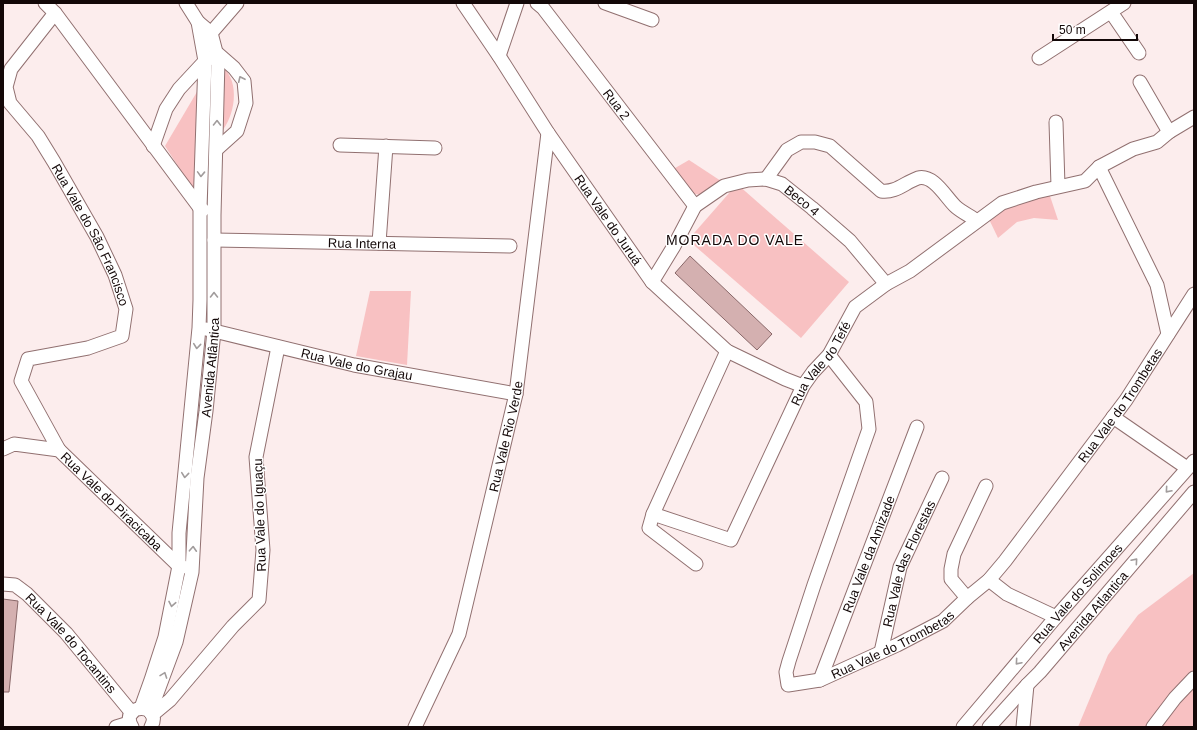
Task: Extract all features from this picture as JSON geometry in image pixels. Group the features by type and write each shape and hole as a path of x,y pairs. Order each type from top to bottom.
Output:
{"street":[{"path":"45,3 55,13 200,208 214,214"},
{"name":"Avenida Atlântica","path":"144,719 176,642 192,572 197,478 206,411 214,331 214,214 217,149 218,54 186,3"},
{"path":"206,35 236,3"},
{"name":"Rua Vale do Juruá","path":"463,3 548,133 652,282 727,351 803,386"},
{"path":"499,56 518,3"},
{"name":"Rua 2","path":"537,3 543,8 695,206"},
{"path":"605,3 652,20"},
{"path":"1039,58 1124,3"},
{"path":"1110,12 1139,53"},
{"name":"Rua Vale do São Francisco","path":"55,13 11,69 6,87 10,103 38,136 97,236 115,275 126,309 122,336 88,348 28,359 20,381 59,450"},
{"name":"Avenida Atlântica","path":"144,719 151,680 165,637 179,566 179,533 199,328 200,208 206,35"},
{"path":"153,146 166,109 179,89 205,61 218,54 234,68 244,81 246,103 237,131 217,149"},
{"path":"1140,82 1169,132"},
{"name":"Rua Vale do Tefé","path":"653,514 731,540 803,386 813,372 829,355 855,307 886,284 910,271 1002,203 1058,186 1085,181 1099,167 1133,149 1156,142 1169,132 1194,117"},
{"path":"1056,122 1058,186"},
{"name":"Rua Vale Rio Verde","path":"416,727 459,634 516,394 548,133"},
{"path":"766,179 787,150 801,142 815,142 830,146 881,191 889,192 919,178 926,178 933,182 956,206 977,221"},
{"path":"340,145 435,148"},
{"path":"380,243 386,146"},
{"path":"1099,167 1157,285 1168,334"},
{"name":"Beco 4","path":"695,206 724,186 748,180 766,179 782,184 850,241 886,284"},
{"path":"652,282 674,246 695,206"},
{"name":"Rua Interna","path":"214,240 510,246"},
{"name":"Rua Vale do Trombetas","path":"829,355 866,402 869,429 789,661 786,672 788,685 820,680 943,621 967,598 989,580 1005,561 1126,400 1194,294"},
{"name":"Rua Vale do Grajau","path":"199,328 354,365 516,394"},
{"name":"Rua Vale do Iguaçu","path":"144,719 170,700 233,626 259,600 263,550 256,457 278,347"},
{"path":"696,564 649,528 653,514 727,351"},
{"path":"1113,417 1191,465"},
{"name":"Rua Vale da Amizade","path":"820,680 917,428"},
{"name":"Rua Vale do Piracicaba","path":"3,449 14,444 59,450 179,566 192,572"},
{"name":"Rua Vale do Solimoes","path":"963,727 1056,617 1191,465"},
{"name":"Rua Vale das Florestas","path":"881,652 900,567 942,478"},
{"path":"967,598 951,579 951,569 954,554 986,486"},
{"name":"Avenida Atlantica","path":"990,727 1027,684 1040,672 1194,492"},
{"path":"989,580 1007,594 1056,617"},
{"name":"Rua Vale do Tocantins","path":"3,584 14,585 27,594 66,633 144,719"},
{"path":"1153,727 1194,678"},
{"path":"1023,727 1027,684"},
{"path":"116,727 144,719"}],"shaded area":[{"path":"214,63 221,66 228,73 234,90 234,100 225,126 218,135 202,145 200,200 165,146"},
{"path":"689,160 721,181 701,195 689,193 670,171"},
{"path":"737,184 849,282 801,338 688,240"},
{"path":"1048,190 1058,220 1034,218 1017,222 998,238 987,215"},
{"path":"370,291 411,291 407,365 356,356"},
{"path":"1194,573 1194,727 1078,727 1108,655 1138,615"}],"building":[{"path":"690,256 772,334 757,350 675,273"},
{"path":"3,599 18,601 9,692 3,692"}],"district":[{"name":"MORADA DO VALE","path":"735,240"}]}
